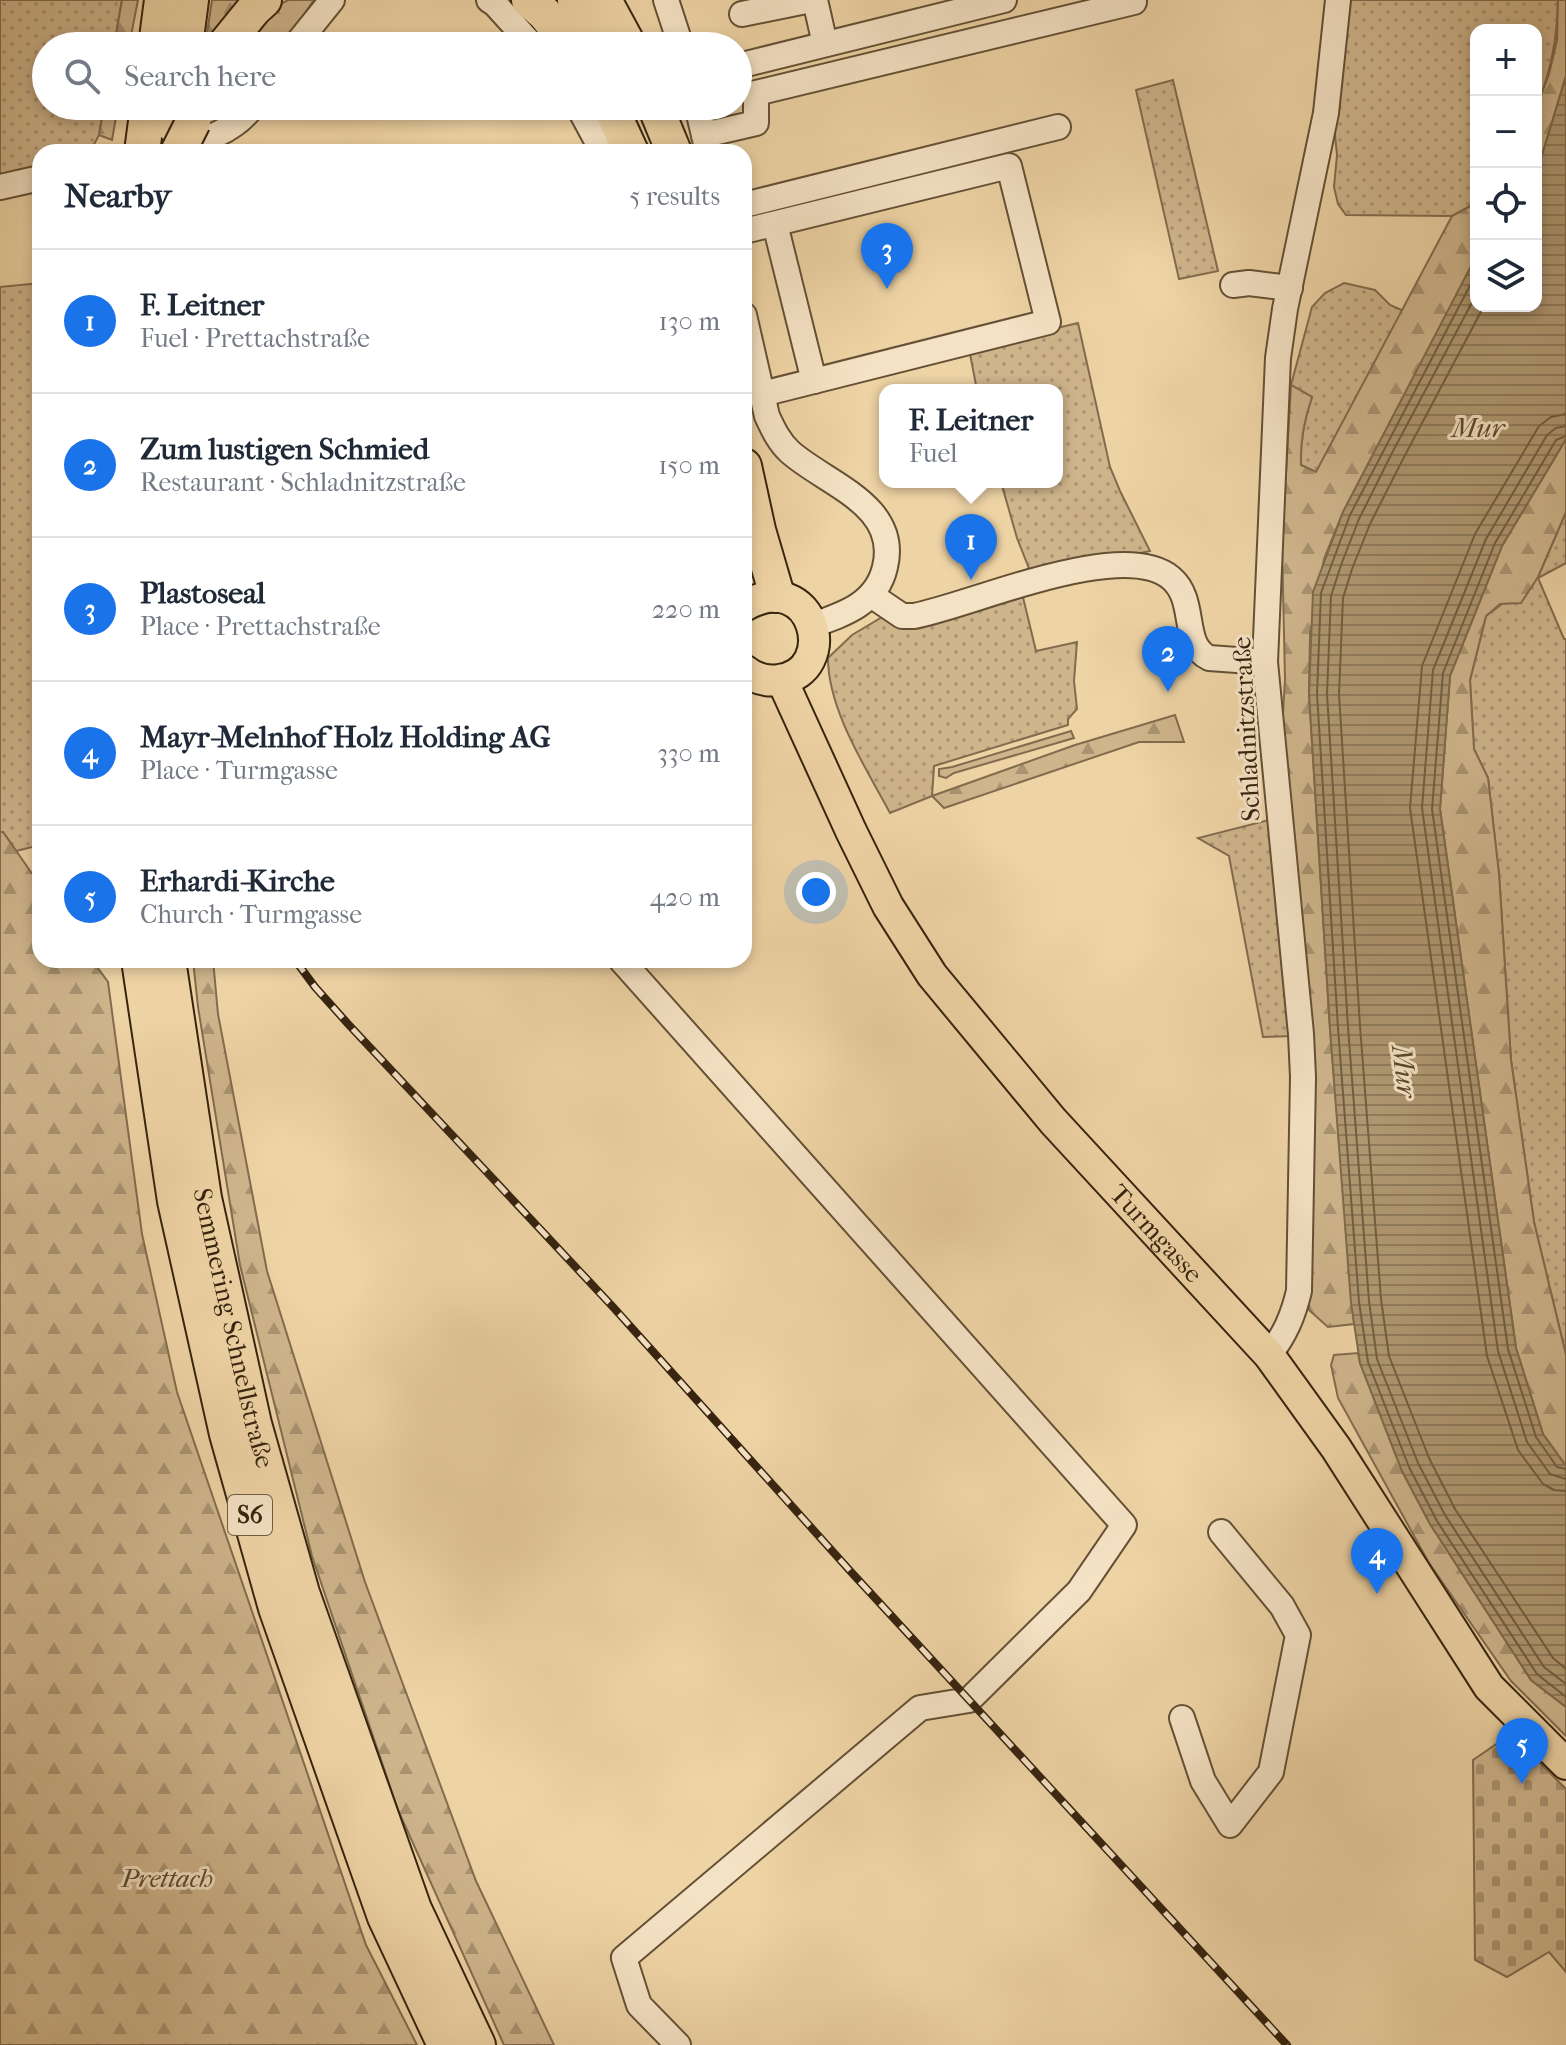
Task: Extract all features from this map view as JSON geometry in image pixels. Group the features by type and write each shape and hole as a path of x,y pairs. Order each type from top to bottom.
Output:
{"highway":[{"path":"158,32 162,0"},
{"path":"187,32 191,0"},
{"path":"235,32 264,0"},
{"path":"529,0 560,32"},
{"path":"575,0 595,32"},
{"path":"604,0 621,32"},
{"path":"630,0 643,32"},
{"path":"616,120 627,144"},
{"path":"636,120 644,144"},
{"path":"661,120 671,144"},
{"path":"670,120 673,144"},
{"path":"752,503 777,595"},
{"name":"Semmering Schnellstraße","path":"140,968 175,1201 235,1463 276,1608 385,1917 445,2045"},
{"name":"Semmering Schnellstraße","path":"169,968 204,1198 254,1424 302,1593 414,1909 478,2045"}],"main road":[{"path":"752,601 777,595 793,600 806,612 813,625 815,643 809,661 796,674 782,680 766,681 752,676"},
{"name":"Turmgasse","path":"782,680 888,906 932,975 1053,1121 1269,1355 1336,1448 1489,1687 1566,1764"}],"street":[{"path":"306,32 332,0"},
{"path":"489,0 520,32"},
{"path":"666,0 676,32"},
{"path":"742,14 813,0 825,44"},
{"path":"752,62 1004,0"},
{"name":"Schladnitzstraße","path":"1269,1355 1284,1335 1299,1291 1303,1077 1265,662 1279,345 1326,113 1338,0"},
{"path":"700,120 706,143 756,123 756,93 1134,2"},
{"path":"168,131 213,138 242,120"},
{"path":"586,120 599,144"},
{"path":"752,203 1058,127"},
{"path":"752,229 1009,166 1048,322 762,394"},
{"path":"0,187 32,180"},
{"path":"775,224 814,381"},
{"path":"1233,285 1249,283 1290,288"},
{"path":"752,350 767,416 782,443 854,495 880,524 885,538 887,560 879,586 849,612 813,625"},
{"path":"871,595 902,616 914,616 1067,573 1120,566 1148,568 1162,572 1185,595 1193,639 1203,655 1265,662"},
{"path":"628,968 1124,1525 1079,1591 969,1700 920,1708 624,1958 639,2005 678,2045"},
{"path":"1182,1718 1203,1781 1230,1825 1271,1772 1298,1635 1282,1606 1221,1532"}],"green space":[{"path":"0,0 122,0 116,32 32,32 32,120 102,120 99,135 94,144 32,144 32,180 0,187"},
{"path":"122,0 138,0 132,32 116,32"},
{"path":"212,0 243,0 217,32 207,32"},
{"path":"288,0 314,0 292,32 254,32 268,11"},
{"path":"1347,0 1558,0 1552,55 1542,92 1542,24 1470,24 1470,206 1452,216 1346,215 1338,204 1334,187 1337,155 1333,116"},
{"path":"1558,0 1566,0 1566,76 1542,155 1542,93 1557,40"},
{"path":"1173,80 1218,271 1179,279 1136,90"},
{"path":"102,120 116,120 112,140 99,135"},
{"path":"1470,206 1470,270 1343,512 1324,559 1310,634 1309,694 1330,1029 1354,1324 1328,1327 1309,1310 1282,731 1285,679 1282,544 1291,385 1312,397 1303,431 1301,465 1316,472 1452,216"},
{"path":"1344,283 1375,290 1390,305 1404,311 1316,472 1301,465 1303,431 1312,397 1291,385 1312,307 1325,293"},
{"path":"32,284 32,847 16,851 0,832 0,287"},
{"path":"1078,323 1110,467 1150,551 1032,576 1003,488 1063,488 1063,384 976,384 969,349"},
{"path":"1566,439 1566,512 1538,577 1521,603 1500,604 1486,616 1470,680 1474,749 1488,778 1499,874 1511,1060 1534,1222 1566,1355 1566,1466 1543,1434 1516,1348 1440,809 1450,676 1502,546"},
{"path":"1566,512 1566,563 1538,578 1566,639 1566,1355 1534,1222 1511,1060 1499,874 1488,778 1474,749 1470,680 1486,616 1538,577"},
{"path":"1021,589 1036,651 1077,642 1074,681 1077,709 1068,719 1068,725 934,766 932,796 890,813 841,718 834,698 828,658 852,635 884,616"},
{"path":"1175,715 1184,742 1139,742 944,808 932,796 1075,745"},
{"path":"1071,731 1074,738 946,778 939,776 939,769"},
{"path":"1273,819 1294,1036 1263,1037 1229,856 1198,838"},
{"name":"Prettach","path":"0,832 3,832 32,874 32,968 98,968 108,982 142,1234 177,1392 366,1945 417,2045 0,2045"},
{"path":"194,968 214,968 218,1014 267,1271 365,1582 476,1881 554,2045 504,2045 398,1810 312,1556 240,1265"},
{"path":"1358,1353 1402,1471 1430,1524 1531,1680 1566,1707 1566,1736 1511,1681 1429,1563 1338,1398 1331,1365 1334,1355"},
{"path":"1511,1734 1566,1789 1566,1972 1549,1952 1507,1977 1475,1960 1473,1760"}],"water":[{"name":"Mur","path":"1566,76 1566,439 1502,546 1450,676 1440,809 1516,1348 1543,1434 1566,1466 1566,1707 1531,1680 1430,1524 1402,1471 1360,1363 1351,1303 1330,1029 1309,694 1313,592 1343,512 1470,268 1470,312 1542,312 1542,155"}],"railway":[{"path":"301,968 349,1025 613,1307 852,1573 1287,2045"}],"place":[{"name":"Plastoseal","path":"887,289"},
{"name":"F. Leitner","path":"971,580"},
{"name":"Zum lustigen Schmied","path":"1168,692"},
{"name":"Mayr-Melnhof Holz Holding AG","path":"1377,1594"},
{"name":"Erhardi-Kirche","path":"1522,1784"}]}
